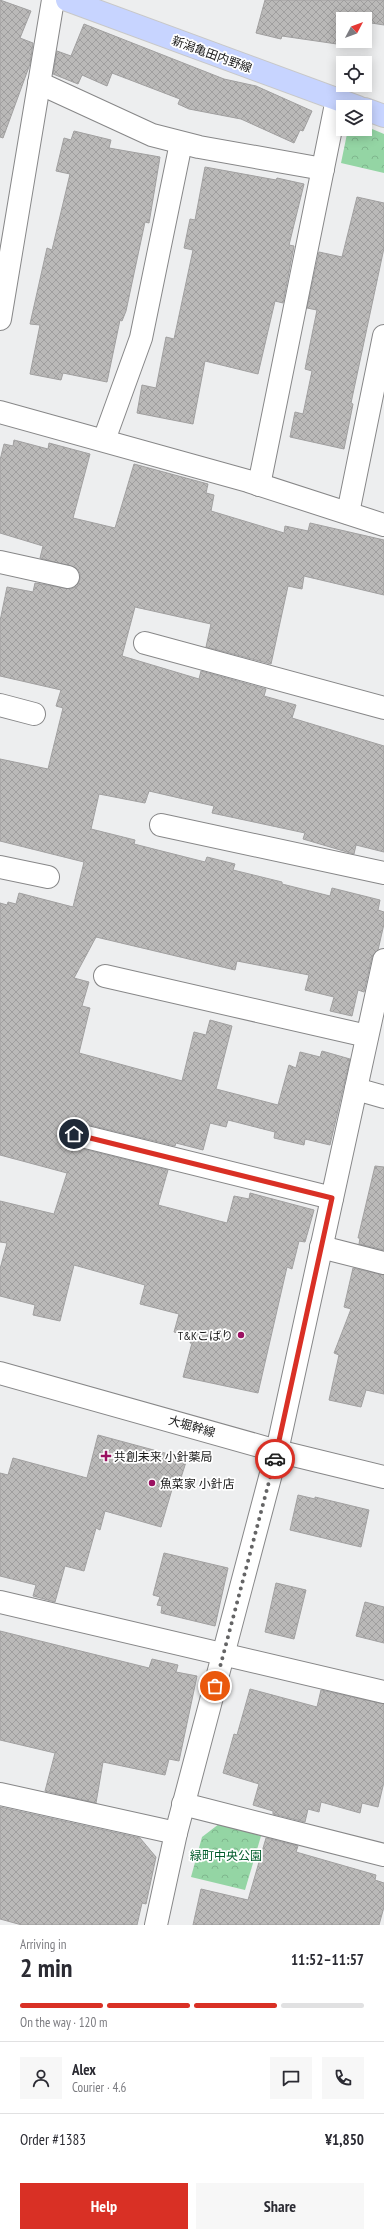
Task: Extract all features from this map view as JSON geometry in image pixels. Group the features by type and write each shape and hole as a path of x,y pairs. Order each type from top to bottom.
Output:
{"main road":[{"name":"新潟亀田内野線","path":"66,0 337,99"},
{"path":"372,112 384,116"}],"street":[{"path":"0,319 53,0"},
{"path":"39,83 152,135 181,143 323,169"},
{"path":"260,484 337,99"},
{"path":"104,440 141,338 181,143"},
{"path":"348,513 384,336"},
{"path":"0,412 260,484 384,525"},
{"path":"0,562 68,577"},
{"path":"145,643 384,708"},
{"path":"0,705 34,714"},
{"path":"161,825 384,873"},
{"path":"0,867 48,878"},
{"path":"156,1925 183,1804 277,1451 384,960"},
{"path":"105,976 367,1036"},
{"path":"356,1089 384,1097"},
{"path":"74,1134 332,1198"},
{"path":"321,1247 384,1263"},
{"name":"大堀幹線","path":"0,1373 277,1451 384,1477"},
{"path":"0,1602 222,1656 384,1692"},
{"path":"0,1794 176,1833"},
{"path":"183,1804 384,1855"}],"green space":[{"path":"372,129 384,134 384,173 341,163 347,136 372,136"},
{"name":"緑町中央公園","path":"219,1824 261,1836 245,1890 191,1877 202,1837"}],"building":[{"path":"0,0 31,11 20,38 33,43 30,64 3,138 0,137"},
{"path":"265,0 384,0 384,25 372,23 372,12 336,12 336,44 282,36 281,39 256,33"},
{"path":"84,24 224,79 256,86 312,111 303,131 300,130 294,143 241,119 189,109 178,104 180,99 112,73 107,86 82,75 78,84 53,74 57,51 71,56"},
{"path":"74,131 111,140 109,148 160,157 149,223 145,222 126,311 122,321 120,320 107,382 63,373 61,380 30,374 40,325 30,324 47,248 52,250 70,174 56,171 64,138 71,140"},
{"path":"205,167 276,180 277,178 304,184 289,245 294,246 283,303 275,301 258,374 205,361 193,424 137,413 142,385 156,388 166,337 174,339 193,250 184,248 190,219 195,220"},
{"path":"357,197 384,203 384,248 351,403 353,404 344,449 290,437 295,412 303,414 312,371 305,369 317,310 307,308 319,252 342,257"},
{"path":"14,440 48,449 49,443 90,454 73,518 115,528 134,464 208,484 206,493 214,495 211,511 284,533 285,526 308,531 310,523 384,540 384,595 304,576 302,589 288,586 271,664 206,647 211,624 135,607 122,656 199,679 201,671 266,689 264,696 296,705 292,718 384,746 384,852 356,845 354,854 303,839 305,833 212,813 214,806 149,791 145,803 99,794 91,829 135,840 134,844 205,862 207,857 235,864 233,870 330,896 332,888 380,900 378,910 384,912 384,924 378,950 372,957 364,992 358,990 352,1016 330,1011 334,997 305,990 309,975 237,961 235,970 96,937 74,978 89,982 82,1006 90,1008 79,1053 182,1081 194,1032 206,1035 210,1020 232,1026 216,1089 278,1105 289,1065 296,1068 300,1052 320,1057 322,1051 350,1059 330,1145 305,1139 304,1145 274,1138 275,1132 228,1120 226,1127 210,1123 203,1150 176,1143 175,1146 77,1122 70,1122 62,1131 62,1138 71,1146 168,1170 158,1205 227,1223 234,1196 249,1199 250,1193 314,1210 305,1242 299,1241 292,1269 287,1267 258,1393 183,1377 192,1343 190,1343 192,1336 174,1332 179,1314 140,1304 145,1285 74,1265 60,1321 33,1315 35,1305 0,1296 0,1269 7,1243 0,1242 0,1201 54,1214 67,1173 0,1155 0,903 7,905 8,902 16,904 19,893 73,907 84,862 0,841 0,759 48,769 63,708 56,706 61,690 0,676 0,621 7,587 33,592 35,583 71,589 77,586 80,579 80,573 76,568 40,558 43,546 0,533 0,460 4,444 13,446"},
{"path":"375,1166 384,1167 384,1250 359,1244 360,1238 358,1238"},
{"path":"353,1268 384,1275 384,1394 366,1390 361,1407 329,1400 339,1355 334,1353 351,1309 344,1307"},
{"path":"98,1435 187,1459 178,1487 173,1486 161,1527 105,1511 100,1530 96,1528 84,1571 65,1566 55,1602 33,1596 36,1585 0,1576 0,1473 8,1475 13,1458 87,1478"},
{"path":"298,1495 315,1499 315,1497 369,1510 361,1547 290,1530"},
{"path":"164,1553 228,1568 215,1626 161,1613 162,1606 157,1605 160,1597 153,1595"},
{"path":"276,1583 306,1590 294,1639 265,1632"},
{"path":"365,1602 384,1607 384,1643 356,1636"},
{"path":"0,1631 149,1668 152,1659 178,1665 176,1672 197,1676 179,1761 169,1759 165,1775 103,1762 96,1803 45,1791 55,1753 0,1740"},
{"path":"250,1689 317,1707 321,1690 384,1704 384,1782 378,1807 362,1803 360,1813 321,1802 319,1812 308,1809 305,1822 273,1814 273,1811 253,1805 259,1784 223,1773 234,1734 237,1735"},
{"path":"0,1807 140,1838 156,1857 146,1904 142,1903 137,1925 22,1925 0,1919"},
{"path":"266,1838 298,1846 296,1852 376,1875 375,1880 384,1883 384,1907 379,1925 193,1925 201,1889 248,1900"}],"way so far":[{"path":"215,1686 275,1459"}],"place":[{"name":"T&Kこばり","path":"241,1335"},
{"name":"共創未来 小針薬局","path":"106,1456"},
{"name":"魚菜家 小針店","path":"152,1483"}],"route":[{"path":"74,1134 332,1198 275,1459"}]}
